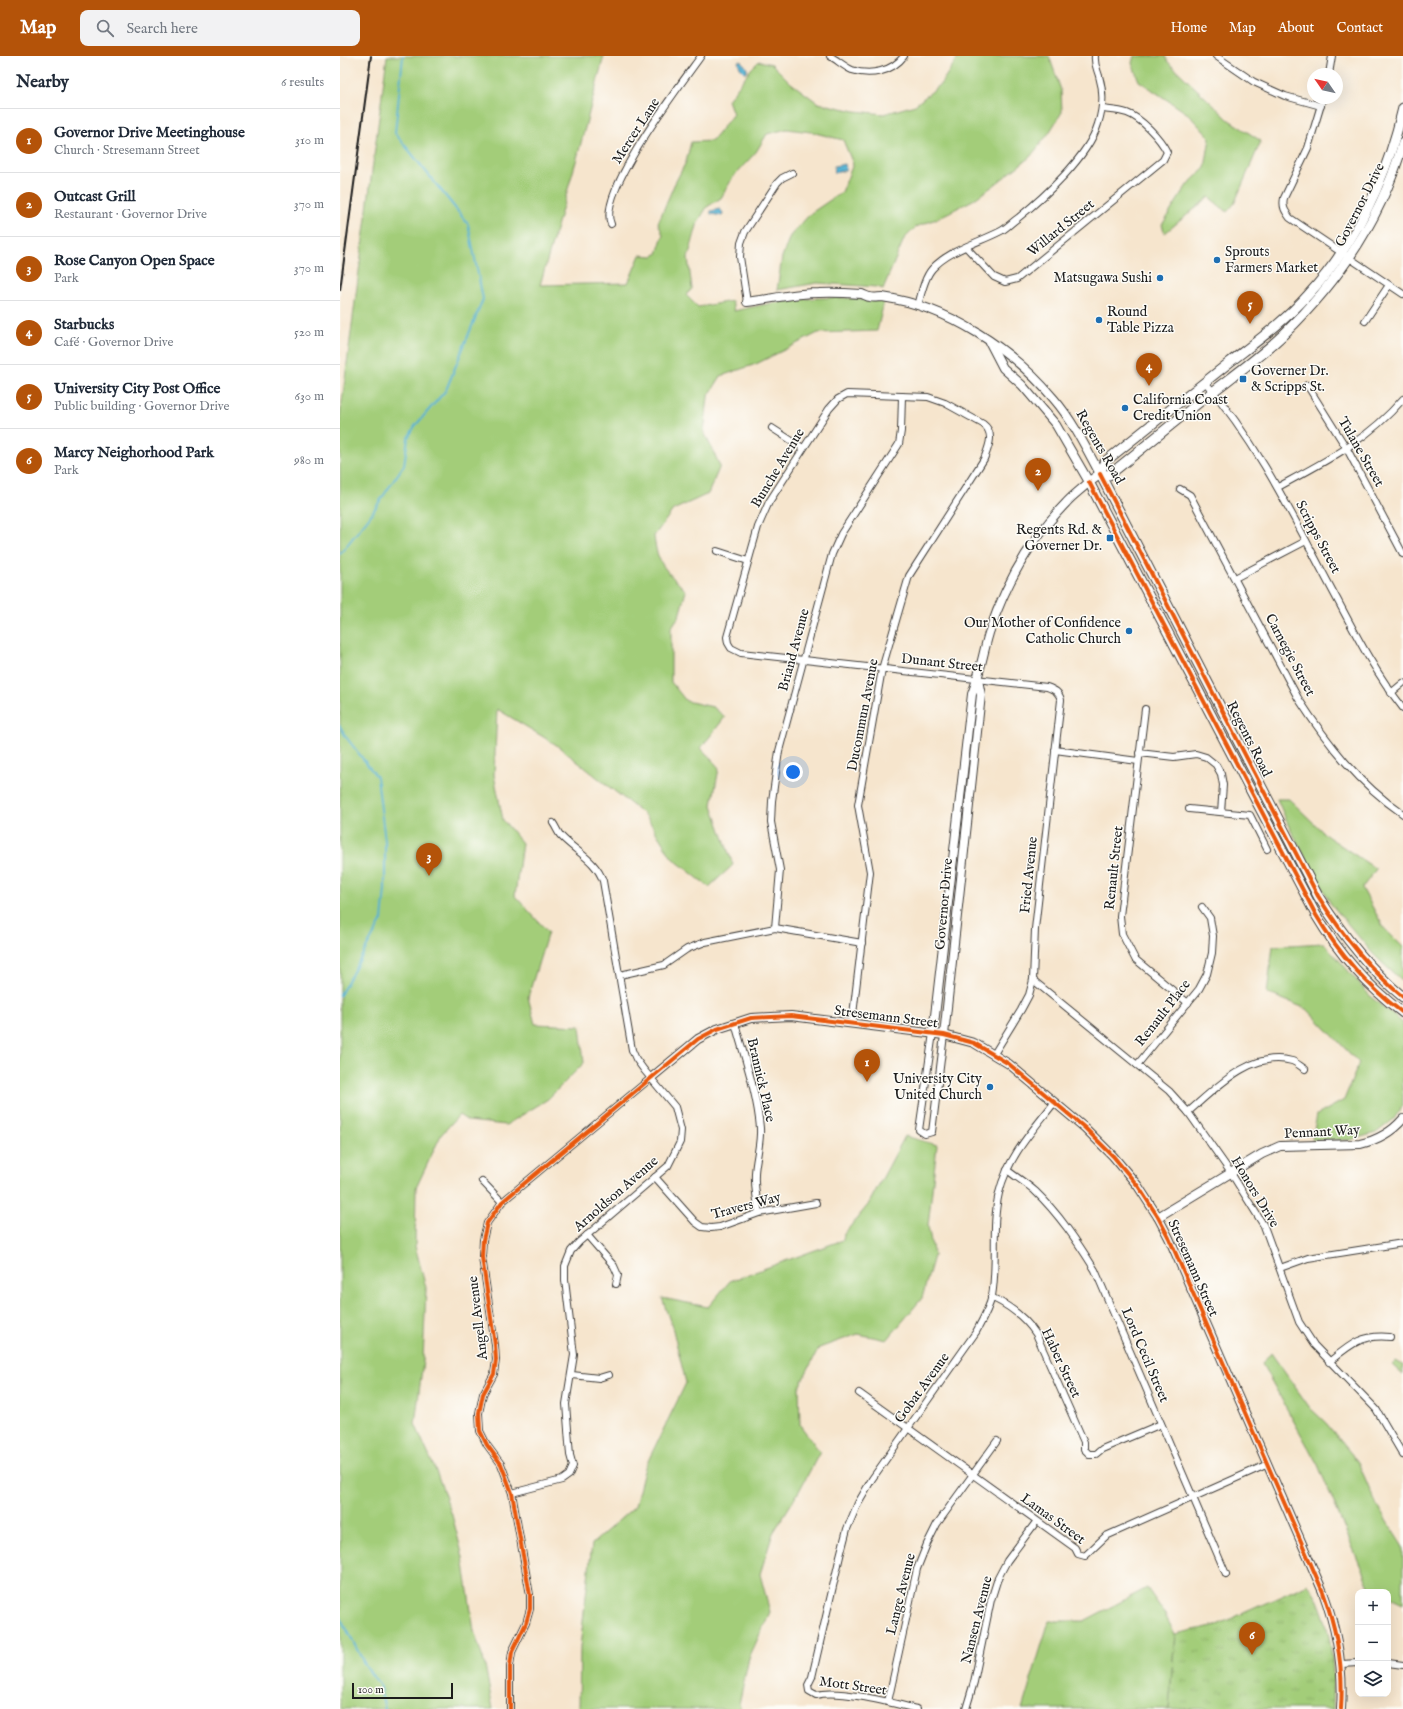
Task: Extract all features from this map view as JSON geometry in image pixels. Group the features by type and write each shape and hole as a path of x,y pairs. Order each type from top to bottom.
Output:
{"main road":[{"name":"Governor Drive","path":"1089,482 1100,474 1104,463 1107,460 1295,309 1319,282 1341,253 1367,209 1391,152 1403,108"},
{"name":"Governor Drive","path":"1100,474 1109,475 1284,334 1327,288 1362,238 1380,203 1398,160 1403,143"},
{"name":"Regents Road","path":"1100,474 1318,896 1362,958 1376,973 1403,996"},
{"name":"Regents Road","path":"1089,482 1316,915 1350,964 1377,992 1403,1013"}],"street":[{"name":"Mercer Lane","path":"611,224 608,219 612,199 623,172 701,56"},
{"path":"830,56 851,69 866,73 878,72 891,68 904,56"},
{"path":"918,306 930,270 940,261 1002,230 1054,186 1073,165 1091,141 1098,125 1102,109 1102,87 1094,64 1095,56"},
{"path":"1216,56 1254,82 1285,96 1321,106 1308,148 1284,198 1284,211 1290,218 1403,294"},
{"path":"1330,68 1332,56"},
{"name":"Willard Street","path":"966,248 994,277 1005,282 1017,279 1163,160 1167,152 1163,143 1138,118 1125,112 1102,109"},
{"path":"747,302 739,253 742,238 777,183 782,178 792,173"},
{"path":"1365,320 1389,285"},
{"name":"Regents Road","path":"747,302 796,294 840,293 882,297 918,306 952,319 976,332 990,343 1010,354 1054,399 1078,433 1100,474"},
{"name":"Regents Road","path":"990,343 1003,368 1022,385 1056,424 1089,482"},
{"name":"Scripps Street","path":"1205,382 1220,399 1278,487 1374,669 1403,708"},
{"name":"Tulane Street","path":"1307,385 1347,448 1403,554"},
{"name":"Bunche Avenue","path":"731,648 727,637 758,527 769,502 829,409 838,399 847,394 902,396"},
{"name":"Ducommun Avenue","path":"852,1023 870,872 858,805 882,669 909,576 984,459 990,445 988,428 983,424 945,403 928,397 902,396"},
{"name":"Briand Avenue","path":"775,928 780,870 771,822 772,801 779,751 832,554 841,534 899,444 902,396"},
{"path":"1278,487 1347,448 1370,433 1403,400"},
{"path":"772,428 803,448"},
{"name":"Governor Drive","path":"978,679 981,695 944,1035 932,1132 925,1134 919,1130 932,1034 972,694 978,679 989,635 996,615 1013,577 1028,552 1048,524 1067,502 1089,482"},
{"name":"Carnegie Street","path":"1180,488 1190,495 1298,698 1318,729 1358,778 1388,804 1403,814"},
{"path":"1235,578 1306,541"},
{"path":"717,551 748,561"},
{"name":"Dunant Street","path":"731,648 741,653 1047,687 1055,691"},
{"path":"1391,692 1403,684"},
{"name":"Fried Avenue","path":"994,1054 1021,1010 1033,980 1035,929 1060,700 1059,695 1055,691"},
{"name":"Renault Street","path":"1145,709 1120,916 1122,934 1135,959 1188,1003"},
{"path":"1055,750 1138,760"},
{"path":"1139,753 1174,757 1196,754 1206,757 1216,765 1221,774 1223,785 1221,812"},
{"path":"1189,809 1250,815 1267,850"},
{"name":"Arnoldson Avenue","path":"512,1493 562,1480 570,1475 573,1466 570,1455 566,1404 572,1375 574,1355 565,1280 565,1266 571,1251 587,1234 668,1166 680,1142 681,1130 676,1107 636,1059 632,1050 620,975 600,871 594,864 560,836 553,822"},
{"name":"Renault Place","path":"1137,1065 1199,989 1207,974 1212,953 1213,936 1210,918 1202,907"},
{"path":"620,975 664,965 687,949 705,942 775,928 862,943"},
{"name":"Honors Drive","path":"1033,980 1169,1091 1188,1112 1231,1173 1264,1226 1299,1322 1314,1345 1329,1362 1376,1409 1403,1455"},
{"name":"Stresemann Street","path":"651,1078 698,1039 717,1028 751,1018 784,1016 852,1023 944,1035 974,1043 1009,1064 1085,1128 1113,1156 1138,1186 1158,1217 1169,1238 1323,1592 1334,1626 1341,1664 1341,1709"},
{"name":"Brannick Place","path":"735,1023 756,1102 760,1126 760,1141 754,1187 759,1213"},
{"path":"1188,1112 1227,1079 1244,1068 1260,1062 1277,1059 1293,1061 1305,1069"},
{"name":"Angell Avenue","path":"510,1709 510,1666 512,1652 526,1623 530,1609 530,1595 512,1493 500,1464 487,1445 480,1431 479,1413 483,1394 494,1374 496,1360 482,1257 482,1240 487,1223 502,1202 651,1078"},
{"name":"Gobat Avenue","path":"809,1691 808,1685 812,1677 840,1556 848,1528 858,1503 872,1479 976,1332 985,1315 994,1283 995,1216 1000,1192 1007,1170 1020,1146 1054,1102"},
{"name":"Pennant Way","path":"1158,1217 1262,1154 1280,1146 1360,1144 1383,1136 1396,1127 1403,1119"},
{"name":"Lord Cecil Street","path":"1007,1170 1034,1190 1056,1213 1075,1237 1095,1270 1226,1574"},
{"name":"Travers Way","path":"655,1177 695,1222 702,1227 720,1227 759,1213 816,1202"},
{"path":"482,1181 502,1202"},
{"path":"587,1234 614,1266 618,1275 616,1284"},
{"path":"1280,1268 1308,1258 1403,1242"},
{"name":"Haber Street","path":"991,1297 1008,1305 1028,1321 1036,1334 1084,1442 1084,1449 1089,1454 1096,1454 1102,1449 1161,1424"},
{"path":"1329,1362 1358,1341 1375,1335 1390,1337"},
{"path":"572,1375 599,1378 609,1375"},
{"name":"Lamas Street","path":"859,1393 1036,1522 1075,1548 1078,1554 1085,1556 1106,1536 1193,1496 1268,1464"},
{"name":"Lange Avenue","path":"888,1702 922,1556 937,1524 997,1441"},
{"name":"Nansen Avenue","path":"966,1709 974,1682 998,1578 1007,1562 1036,1522"},
{"path":"1341,1664 1355,1663"},
{"path":"1391,1663 1403,1665"},
{"name":"Mott Street","path":"809,1691 816,1695 824,1693 888,1702 917,1709"}],"green space":[{"path":"387,56 604,56 577,158 540,285 628,283 640,255 653,256 657,254 663,235 658,223 674,185 686,162 691,142 712,141 733,114 728,100 751,69 759,61 772,64 791,83 818,103 855,111 884,114 915,105 940,85 959,56 1049,56 1061,90 1062,112 1049,133 1030,157 973,200 936,219 916,227 904,239 883,289 877,287 817,283 777,290 782,257 790,236 811,213 842,192 853,164 843,140 811,132 787,129 767,134 756,152 733,177 721,198 707,207 698,222 688,258 692,289 686,295 698,307 732,301 734,311 772,303 827,298 865,299 884,302 877,331 818,333 756,364 721,376 708,397 704,432 720,466 708,494 673,510 654,536 655,546 660,561 686,591 679,616 671,628 671,682 686,701 713,707 725,717 701,748 719,768 712,805 733,865 709,887 672,858 646,816 555,744 497,709 494,775 503,820 522,843 515,896 548,932 528,997 535,1024 580,1026 584,1063 548,1099 506,1125 468,1121 459,1115 441,1135 416,1188 415,1246 426,1288 423,1361 415,1424 438,1476 452,1515 463,1557 474,1631 485,1665 493,1709 340,1709 340,417"},
{"path":"1134,56 1165,56 1168,62 1229,120 1261,141 1234,204 1227,212 1209,197 1165,233 1162,225 1187,185 1205,168 1210,138 1188,114 1139,81 1132,63"},
{"path":"1277,799 1289,799 1327,836 1376,869 1362,888 1384,928 1403,947 1403,982 1374,955 1331,904 1290,829"},
{"path":"1324,943 1372,998 1403,1023 1403,1105 1394,1119 1376,1133 1350,1140 1312,1140 1317,1115 1344,1100 1359,1063 1307,1009 1267,993 1273,946"},
{"path":"905,1136 937,1145 928,1226 934,1256 922,1298 887,1340 858,1334 819,1348 799,1387 800,1425 820,1452 798,1493 773,1533 760,1574 770,1612 749,1658 739,1704 741,1709 579,1709 580,1647 592,1544 635,1506 645,1467 686,1383 673,1330 662,1298 708,1307 730,1281 843,1240 844,1234 868,1205"},
{"path":"1271,1353 1310,1408 1326,1423 1358,1462 1377,1506 1403,1547 1403,1604 1391,1598 1391,1589 1370,1589 1318,1465 1262,1364"},
{"path":"1396,1361 1403,1365 1403,1375 1392,1365"},
{"path":"1308,1584 1318,1600 1324,1616 1330,1642 1333,1669 1333,1709 1169,1709 1175,1634 1217,1625"},
{"path":"1147,1588 1163,1611 1175,1634 1169,1709 1022,1709 1049,1621 1084,1621"}],"water":[{"path":"738,61 741,61 747,69 747,72 745,73 740,68"},
{"path":"845,164 846,170 835,173 834,166"},
{"path":"720,209 723,213 722,216 711,214 711,211"}],"waterway":[{"path":"340,554 370,516 404,465 408,438 415,426 446,390 483,299 468,224 395,133 403,56"},
{"path":"340,726 346,737 377,777 385,841 385,889 382,920 340,995"},
{"path":"340,1616 366,1667 379,1684 385,1709"}],"railway":[{"path":"340,290 371,56"}],"cycle path":[{"path":"1100,474 1318,896 1356,950 1379,975 1403,997"},
{"path":"1089,482 1316,915 1344,956 1377,992 1403,1013"},
{"path":"510,1709 510,1666 512,1652 526,1623 530,1609 530,1595 512,1493 501,1464 487,1445 480,1431 479,1413 483,1394 494,1374 496,1360 482,1257 483,1240 487,1223 502,1202 698,1039 717,1029 751,1018 791,1016 944,1035 974,1043 1009,1064 1085,1128 1113,1156 1138,1186 1158,1217 1169,1238 1323,1592 1336,1635 1340,1664 1342,1694 1341,1709"}],"place":[{"name":"Sprouts Farmers Market","path":"1217,260"},
{"name":"Matsugawa Sushi","path":"1160,278"},
{"name":"Round Table Pizza","path":"1099,320"},
{"name":"University City Post Office","path":"1250,324"},
{"name":"Governer Dr. & Scripps St.","path":"1243,379"},
{"name":"Starbucks","path":"1149,386"},
{"name":"California Coast Credit Union","path":"1125,408"},
{"name":"Outcast Grill","path":"1038,491"},
{"name":"Regents Rd. & Governer Dr.","path":"1110,538"},
{"name":"Our Mother of Confidence Catholic Church","path":"1129,631"},
{"name":"Rose Canyon Open Space","path":"429,876"},
{"name":"Governor Drive Meetinghouse","path":"867,1082"},
{"name":"University City United Church","path":"990,1087"},
{"name":"Marcy Neighorhood Park","path":"1252,1655"}]}
